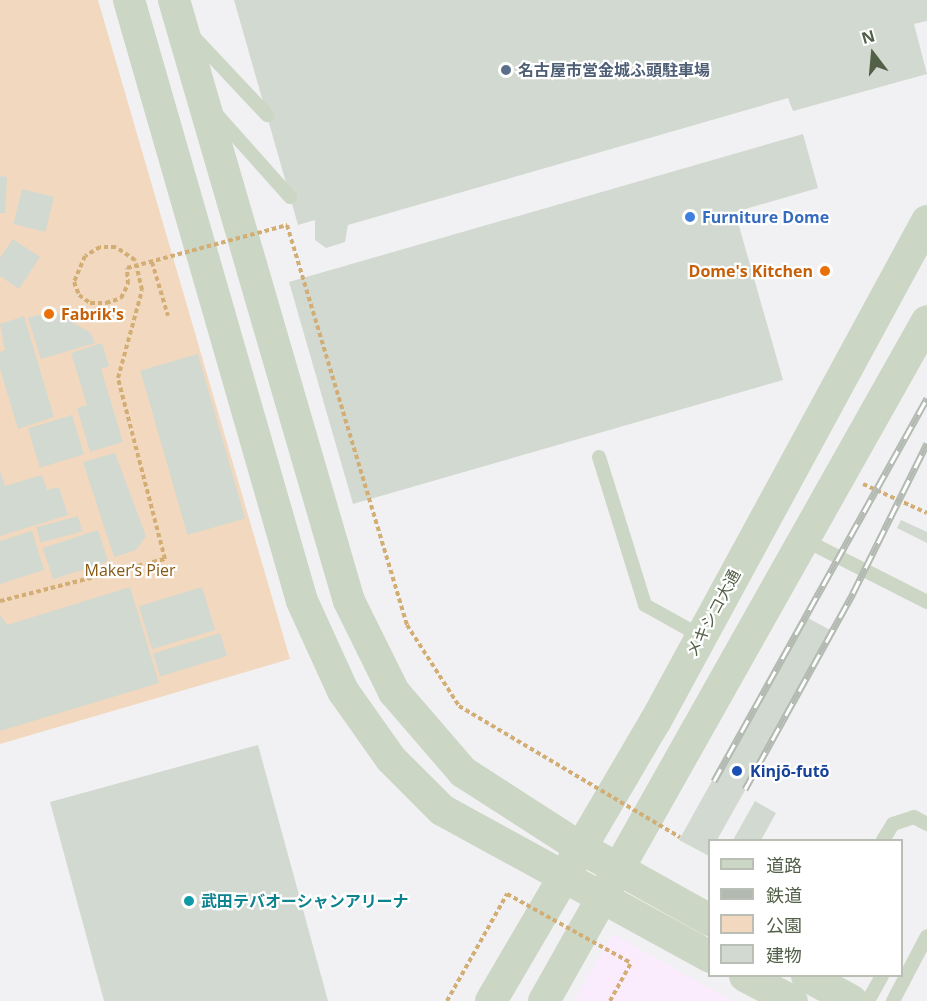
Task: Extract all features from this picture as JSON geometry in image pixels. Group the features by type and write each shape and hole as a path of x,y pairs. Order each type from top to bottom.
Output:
{"street":[{"path":"129,0 303,601 328,662 343,691 391,759 442,810 560,879 708,956"},
{"path":"177,11 349,601 394,692 444,755 581,848 708,919"},
{"name":"メキシコ大通","path":"491,1001 701,636 927,221"},
{"path":"543,1001 598,897 618,869 801,538 927,321"},
{"path":"749,977 792,1001"},
{"path":"810,977 852,1001"}],"lane":[{"path":"177,11 267,115"},
{"path":"201,98 290,197"},
{"path":"599,457 645,605 701,636"},
{"path":"801,538 927,602"},
{"path":"884,839 893,824 914,817 927,824"},
{"path":"893,1001 927,936"},
{"path":"868,1001 881,977"}],"path":[{"path":"0,601 165,559 118,378 142,290 135,260 116,247 100,247 85,256 74,282 79,296 90,303 106,303 121,298 128,284 127,268 152,262 287,225 407,625 459,706 681,837"},
{"path":"152,262 168,316"},
{"path":"859,483 927,513"},
{"path":"447,1001 507,894 631,963 610,1001"}],"shaded area":[{"path":"612,934 733,1001 574,1001"}],"green space":[{"name":"Maker’s Pier","path":"0,0 98,0 290,659 0,744"}],"building":[{"name":"名古屋市営金城ふ頭駐車場","path":"234,0 927,0 927,21 914,24 927,74 793,111 788,98 348,225 345,242 326,248 315,240 315,220 298,225"},
{"path":"803,134 818,188 735,212 783,380 353,504 289,282"},
{"path":"0,176 7,177 5,213 0,213"},
{"path":"22,189 54,197 45,232 13,224"},
{"path":"13,239 40,257 19,289 0,276 0,258"},
{"path":"53,311 91,333 95,343 41,359 28,318"},
{"path":"24,316 54,417 18,429 0,369 0,352 5,350 0,324"},
{"path":"102,343 109,366 101,369 123,442 90,452 77,408 87,405 71,353"},
{"path":"198,354 245,518 187,535 140,371"},
{"path":"72,415 84,454 40,468 28,428"},
{"path":"115,453 146,536 136,550 114,557 83,462"},
{"path":"0,471 5,486 42,475 47,490 59,487 68,515 0,536"},
{"path":"78,516 82,531 41,543 36,527"},
{"path":"901,520 927,532 927,543 897,528"},
{"path":"98,530 108,561 53,579 43,548"},
{"path":"32,531 44,570 0,584 0,541"},
{"path":"130,587 159,683 0,731 0,615 7,625"},
{"path":"202,587 215,630 152,649 139,606"},
{"path":"804,616 834,632 718,839 708,839 708,855 679,840"},
{"path":"220,633 227,656 160,676 153,653"},
{"name":"武田テバオーシャンアリーナ","path":"258,745 328,1001 104,1001 50,802"},
{"path":"755,801 776,813 762,839 734,839"}],"railway":[{"path":"714,781 927,398"},
{"path":"745,789 853,593 927,443"}],"place":[{"name":"名古屋市営金城ふ頭駐車場","path":"506,70"},
{"name":"Furniture Dome","path":"690,217"},
{"name":"Dome's Kitchen","path":"825,271"},
{"name":"Fabrik's","path":"49,314"},
{"name":"Kinjō-futō","path":"737,771"},
{"name":"武田テバオーシャンアリーナ","path":"189,901"}]}
